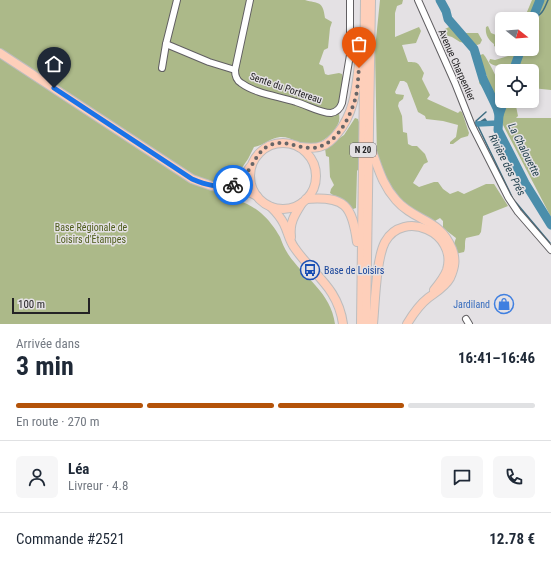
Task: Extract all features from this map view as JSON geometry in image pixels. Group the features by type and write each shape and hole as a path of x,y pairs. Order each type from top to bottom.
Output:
{"main road":[{"name":"N 20","path":"360,324 365,0"},
{"name":"N 20","path":"366,324 371,0"},
{"path":"223,187 233,185 241,179 261,151 274,144 288,143 299,147 313,148 322,146 332,140 341,129 353,107 356,94 360,55 364,46"},
{"path":"0,53 192,179 204,184 245,190 257,196 270,206 276,208 288,208 304,201 326,198 336,200 342,204 352,217 356,228 357,241 361,254"},
{"path":"369,143 384,186 397,201 412,213 435,225 447,238 455,257 454,267 446,285 416,309 407,324"},
{"path":"293,245 290,235 294,216 314,186 316,173 310,156 299,147"},
{"path":"253,163 250,172 251,182 257,196"},
{"path":"270,206 279,216 284,225 287,236 300,256 328,286 338,304 343,324"},
{"path":"373,324 380,255 385,242 394,231 406,227 417,226 425,228 440,238 444,245 448,254 447,269 444,277 427,299"}],"street":[{"path":"162,68 166,44 177,0"},
{"path":"166,44 209,62 234,70 250,0"},
{"name":"Sente du Portereau","path":"234,70 239,82 254,90 327,112 336,112 340,109 344,94 350,55 350,0"},
{"name":"Avenue Charpentier","path":"418,0 478,137 508,197 518,212 550,249"}],"green space":[{"name":"Base Régionale de Loisirs d'Étampes","path":"0,0 305,0 321,5 325,18 332,22 328,48 324,50 319,64 323,66 325,74 342,74 343,78 339,102 339,122 334,131 316,144 308,145 289,138 280,137 254,147 235,178 232,179 223,177 219,194 251,206 269,221 280,237 284,247 294,263 323,294 332,313 335,324 0,324"},
{"path":"380,0 403,0 402,4 397,6 395,13 395,37 419,27 421,31 416,43 402,45 408,62 414,62 421,67 424,73 422,79 430,95 427,99 458,113 460,111 462,112 469,133 468,136 461,138 453,144 450,144 450,142 456,137 458,125 426,119 425,116 418,112 407,83 400,81 395,92 396,94 404,95 398,106 402,116 403,132 407,133 408,144 417,146 425,154 428,162 424,164 413,183 419,187 438,182 443,189 450,194 458,191 464,194 486,184 494,184 508,206 483,216 481,232 479,235 466,238 464,252 455,254 453,247 456,238 443,228 443,221 440,218 435,221 423,221 388,190 377,158 375,49"},
{"path":"532,0 551,0 551,90 539,89 539,64 495,64 495,66 489,62 490,59 495,60 508,56 539,56 539,12 527,12"},
{"path":"488,26 491,33 495,35 495,47 489,39 486,27"},
{"path":"449,27 462,33 478,33 482,40 480,44 477,45 460,42 445,35 445,29"},
{"path":"483,54 495,75 495,99 487,93 479,83 480,79 487,76 482,67 474,61 475,57"},
{"path":"499,108 516,108 518,116 516,118 551,118 551,217 503,125 503,118"},
{"path":"355,118 358,119 360,125 360,167 357,171 356,208 353,209 330,193 334,185 330,177 329,157 326,156 325,148 344,135"}],"waterway":[{"name":"La Chalouette","path":"440,0 446,11 448,19 474,49 483,79 497,108 499,115 498,130 525,183 551,225"},
{"path":"535,12 540,0"},
{"path":"539,15 548,0"},
{"path":"516,64 518,56"},
{"path":"499,115 502,108"},
{"name":"Rivière des Prés","path":"486,112 476,121 513,199 550,243"},
{"path":"477,124 485,119 488,124 498,123"},
{"path":"477,124 498,123"}],"way so far":[{"path":"233,185 248,171 255,158 261,151 274,144 288,143 299,147 313,148 322,146 332,140 341,129 353,107 359,68"}],"place":[{"name":"Base de Loisirs","path":"310,270"},
{"name":"Jardiland","path":"504,304"}],"route":[{"path":"54,88 167,164 192,179 212,186 223,187 233,185"}]}
